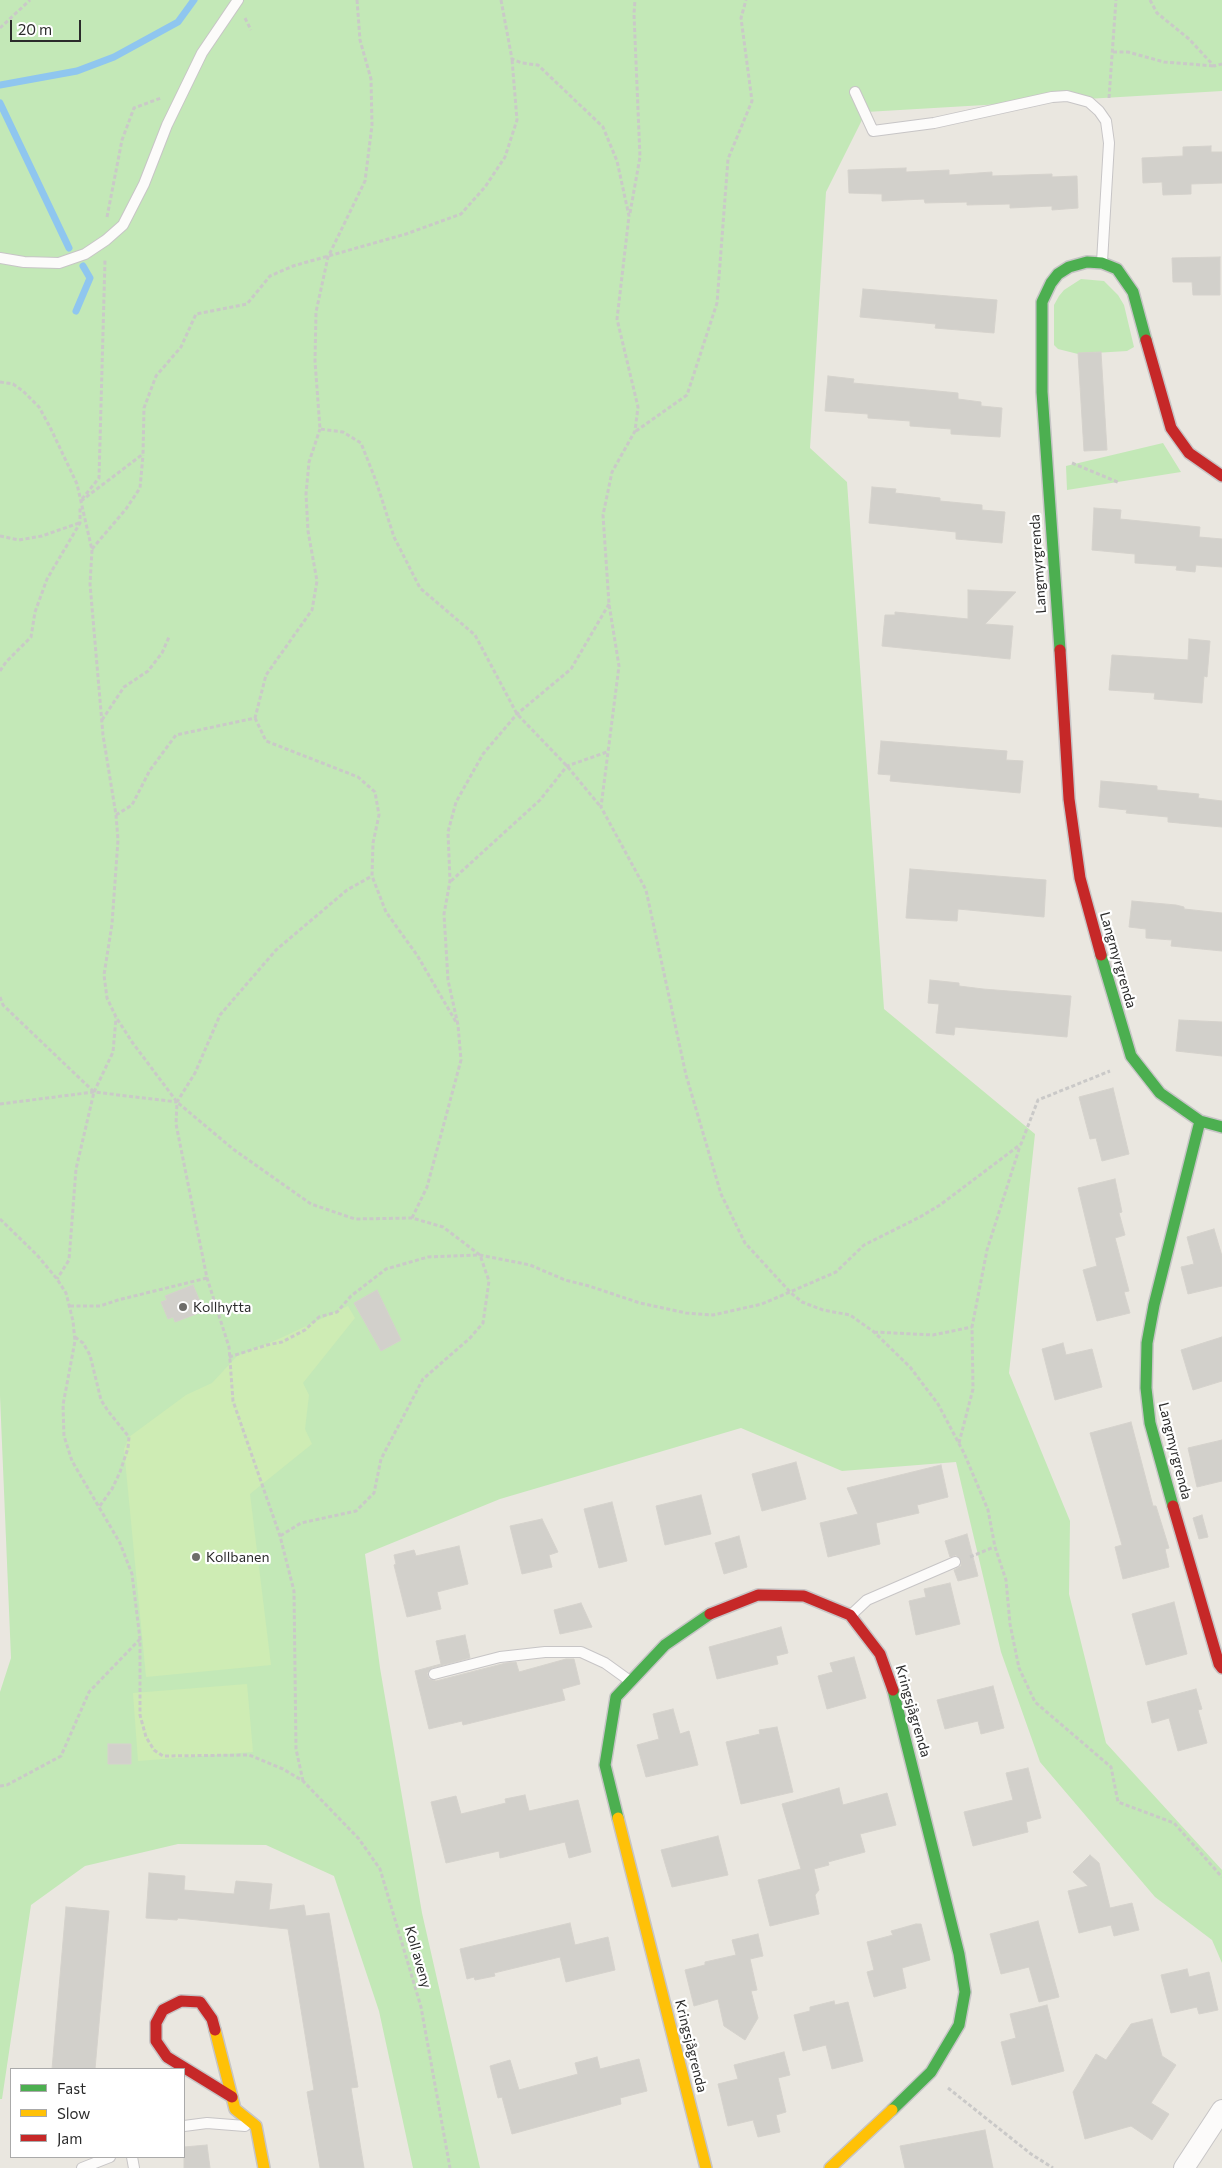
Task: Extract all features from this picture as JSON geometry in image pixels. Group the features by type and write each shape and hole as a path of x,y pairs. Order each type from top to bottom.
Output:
{"street":[{"name":"Langmyrgrenda","path":"1102,263 1087,262 1069,267 1051,283 1042,302 1040,316 1042,392 1069,799 1080,878 1111,994 1131,1056 1160,1093 1200,1121 1222,1127"},
{"path":"1102,263 1118,269 1133,292 1171,428 1189,453 1222,476"},
{"name":"Langmyrgrenda","path":"1200,1121 1154,1305 1147,1343 1146,1388 1150,1423 1163,1472 1219,1664 1222,1668"},
{"name":"Kringsjågrenda","path":"706,2168 605,1765 616,1697 665,1645 709,1614 758,1595 804,1596 850,1616 880,1654 897,1700 959,1954 965,1992 959,2026 931,2072 830,2168"},
{"path":"185,2068 167,2057 156,2041 156,2023 163,2010 181,2001 200,2002 212,2020 235,2109 256,2126 264,2168"},
{"path":"185,2068 232,2097"},
{"path":"1184,2168 1222,2110"}],"lane":[{"path":"0,258 24,262 59,263 85,254 106,240 123,225 144,184 181,94 202,53 238,0"},
{"path":"855,92 873,131 934,123 997,108 1067,96 1089,102 1106,121 1109,143 1102,263"},
{"path":"850,1616 867,1600 955,1562"},
{"path":"434,1674 500,1658 545,1652 581,1652 605,1663 630,1682"},
{"path":"185,2126 207,2123 256,2126"},
{"path":"82,2168 107,2158"}],"path":[{"path":"0,28 30,0"},
{"path":"357,0 360,40 371,79 372,125 365,181 328,257 316,312 315,361 320,428 309,462 306,494 308,531 317,581 312,610 266,675 255,718 266,741 358,777 375,792 379,815 373,844 372,876 386,912 417,955 458,1025"},
{"path":"92,550 126,509 140,488 144,408 156,376 181,346 196,314 247,304 270,276 293,266 406,234 461,214 485,187 505,157 517,120 512,58 501,0"},
{"path":"601,806 619,666 609,604 603,515 612,472 635,431 638,407 617,319 630,216 640,157 635,0"},
{"path":"635,431 687,395 717,303 728,159 752,101 741,18 746,0"},
{"path":"1106,121 1116,0"},
{"path":"1150,0 1157,12 1189,39 1214,66"},
{"path":"1113,52 1128,52 1164,62 1214,66 1222,64"},
{"path":"512,58 522,63 538,65 603,127 617,161 630,216"},
{"path":"0,671 6,662 31,637 35,612 47,579 80,523 80,501 98,478 106,220 122,140 134,108 158,99 181,94"},
{"path":"0,381 13,384 39,407 77,484 92,550 90,584 102,721 118,840 112,924 104,975 107,998 116,1017 132,1042 177,1102 233,1149 311,1204 355,1219 412,1218 442,1227 480,1255 489,1281 483,1323 470,1338 423,1379 382,1459 374,1493 356,1511 302,1523 280,1536"},
{"path":"320,428 343,432 361,443 376,481 394,537 420,588 475,635 517,714 567,766 601,806 646,890 686,1075 721,1194 745,1243 791,1293 802,1302 823,1310 850,1316 874,1332 910,1367 938,1404 959,1444 988,1510 994,1547 1006,1580 1010,1624 1019,1668 1035,1702 1111,1767 1118,1802 1174,1823 1222,1877"},
{"path":"80,501 143,454"},
{"path":"1047,454 1120,483"},
{"path":"0,536 19,540 34,538 80,523"},
{"path":"412,1218 427,1187 461,1060 458,1025 448,980 444,914 450,882 448,832 456,802 483,754 517,714 571,669 609,604"},
{"path":"102,721 124,687 148,671 162,653 169,637"},
{"path":"116,815 132,805 150,770 176,735 255,718"},
{"path":"450,882 540,800 567,766 607,752"},
{"path":"303,1782 296,1749 294,1591 280,1536 233,1402 230,1357 207,1278 176,1124 177,1102 195,1073 220,1015 276,950 347,890 372,876"},
{"path":"0,997 3,1005 94,1092"},
{"path":"57,1278 69,1260 76,1169 94,1092 113,1052 116,1017"},
{"path":"959,1444 973,1389 972,1327 987,1250 1021,1144 1038,1100 1116,1068"},
{"path":"0,1104 94,1092 177,1102"},
{"path":"230,1357 282,1342 305,1330 319,1317 337,1312 351,1296 386,1269 428,1257 480,1255 530,1266 565,1280 640,1303 686,1313 714,1315 762,1304 836,1272 864,1245 940,1205 1021,1144"},
{"name":"Koll aveny","path":"0,1219 57,1278 66,1293 70,1306 74,1336 62,1405 64,1436 72,1461 120,1543 132,1574 140,1639 140,1715 146,1737 154,1750 163,1756 249,1755 283,1769 303,1782 359,1839 380,1869 421,2007 450,2168"},
{"path":"70,1306 100,1306 207,1278"},
{"path":"874,1332 933,1335 972,1327"},
{"path":"74,1336 83,1343 90,1355 101,1400 129,1437 128,1448 120,1472 112,1489 99,1507"},
{"path":"955,1562 994,1547"},
{"path":"0,1786 7,1785 61,1756 89,1692 140,1639"},
{"path":"931,2072 1031,2154 1053,2168"}],"green space":[{"path":"0,0 1222,0 1222,91 866,112 826,192 810,448 847,482 884,1009 1035,1134 1009,1373 1070,1521 1069,1594 1106,1743 1222,1870 1222,1963 1212,1940 1155,1897 1040,1762 1001,1652 956,1462 842,1471 741,1428 500,1499 365,1554 380,1668 422,1913 480,2168 413,2168 379,2011 334,1876 266,1845 178,1844 85,1866 31,1905 2,2099 0,2099 0,1692 11,1658 0,1396"},
{"path":"1081,279 1104,281 1118,295 1124,305 1134,347 1127,351 1078,354 1058,349 1054,345 1054,305 1064,290"},
{"path":"1163,443 1181,472 1067,490 1066,466"},
{"name":"Kollbanen","path":"348,1306 355,1318 303,1383 309,1395 305,1429 312,1444 250,1494 271,1665 146,1677 124,1449 129,1437 186,1395 212,1383 237,1356 281,1338"},
{"path":"247,1684 253,1752 138,1761 133,1693"}],"building":[{"path":"1211,146 1211,152 1222,152 1222,183 1191,184 1191,194 1163,195 1162,182 1143,183 1142,158 1183,156 1183,147"},
{"path":"906,168 906,172 949,170 949,175 992,172 992,176 1052,174 1052,177 1077,176 1078,208 1052,210 1052,206 1010,208 1010,204 967,205 967,202 925,203 924,199 882,201 882,194 849,193 848,170"},
{"path":"1220,257 1220,295 1193,295 1192,282 1173,282 1172,258"},
{"path":"863,289 997,300 994,333 935,328 936,324 860,317"},
{"path":"1101,352 1107,450 1084,451 1078,353"},
{"path":"828,376 854,379 853,383 958,393 958,399 981,402 981,406 1002,408 1000,437 951,434 951,429 910,426 910,421 868,418 868,414 825,411"},
{"path":"872,487 896,489 895,493 940,498 940,501 982,505 982,510 1005,512 1002,543 956,539 956,532 869,523"},
{"path":"1094,508 1121,510 1120,519 1200,527 1199,537 1222,539 1222,567 1196,565 1195,572 1176,570 1177,566 1135,563 1135,554 1092,550"},
{"path":"968,590 1016,592 985,624 1013,626 1010,659 882,646 885,615 895,615 895,612 968,619"},
{"path":"1189,639 1210,641 1207,677 1204,676 1202,703 1154,699 1155,693 1109,690 1112,655 1188,660"},
{"path":"881,741 1007,751 1006,760 1023,761 1020,793 890,781 891,775 878,774"},
{"path":"1101,781 1157,786 1157,790 1199,794 1198,798 1222,801 1222,827 1168,822 1168,817 1126,813 1127,810 1099,807"},
{"path":"910,869 1046,880 1044,917 958,909 957,921 906,918"},
{"path":"1132,901 1176,905 1184,907 1184,909 1222,913 1222,951 1171,946 1172,940 1146,938 1146,929 1129,927"},
{"path":"930,980 959,983 959,986 983,989 1071,996 1067,1037 955,1027 954,1035 936,1033 939,1004 928,1003"},
{"path":"1179,1020 1222,1022 1222,1056 1176,1051"},
{"path":"1113,1088 1129,1154 1102,1161 1096,1138 1090,1139 1079,1097"},
{"path":"1115,1179 1122,1212 1119,1213 1125,1235 1115,1238 1129,1291 1124,1292 1130,1313 1097,1321 1083,1270 1097,1266 1078,1188"},
{"path":"1214,1229 1222,1256 1222,1286 1188,1294 1181,1267 1194,1264 1187,1237"},
{"name":"Kollhytta","path":"193,1285 204,1311 175,1322 173,1317 168,1319 161,1302 167,1300 165,1296"},
{"path":"377,1290 401,1340 381,1351 354,1303"},
{"path":"1222,1337 1222,1381 1193,1390 1181,1350"},
{"path":"1063,1343 1066,1355 1092,1349 1102,1387 1055,1400 1042,1349"},
{"path":"1131,1422 1153,1506 1156,1506 1169,1548 1165,1549 1169,1567 1123,1579 1115,1547 1122,1545 1090,1433"},
{"path":"1222,1440 1222,1481 1197,1487 1188,1448"},
{"path":"796,1462 806,1499 762,1511 752,1474"},
{"path":"941,1465 948,1497 917,1505 919,1513 876,1523 880,1544 828,1557 820,1523 858,1514 847,1488"},
{"path":"701,1495 711,1534 665,1545 656,1506"},
{"path":"612,1502 627,1561 599,1568 584,1509"},
{"path":"1202,1515 1208,1537 1199,1539 1193,1518"},
{"path":"542,1519 558,1552 549,1555 552,1567 522,1574 510,1526"},
{"path":"967,1534 978,1576 958,1581 954,1570 961,1566 961,1560 956,1555 950,1557 945,1541"},
{"path":"739,1536 747,1567 724,1574 715,1543"},
{"path":"459,1546 468,1584 437,1592 441,1609 407,1617 394,1565 396,1564 394,1555 414,1550 416,1556"},
{"path":"950,1583 960,1624 916,1635 909,1601 926,1597 924,1589"},
{"path":"1174,1602 1187,1654 1146,1665 1132,1614"},
{"path":"581,1603 592,1627 560,1634 554,1610"},
{"path":"781,1627 788,1653 776,1656 778,1664 717,1679 709,1647"},
{"path":"465,1635 470,1658 432,1668 427,1673 429,1679 436,1681 516,1662 519,1672 566,1659 574,1659 580,1684 562,1689 565,1700 463,1725 462,1721 429,1729 415,1671 441,1664 436,1641"},
{"path":"854,1657 866,1698 827,1709 818,1676 833,1672 830,1663"},
{"path":"993,1686 1004,1728 981,1734 978,1721 945,1729 937,1700"},
{"path":"1196,1689 1202,1709 1198,1710 1207,1743 1178,1751 1169,1718 1152,1723 1147,1702"},
{"path":"673,1709 680,1734 689,1731 698,1765 646,1777 637,1745 659,1739 653,1714"},
{"path":"777,1727 793,1792 741,1804 726,1742 760,1734 759,1730"},
{"path":"108,1744 131,1744 131,1764 108,1764"},
{"path":"1028,1768 1041,1818 1026,1822 1028,1832 973,1846 964,1812 1013,1800 1006,1773"},
{"path":"839,1788 843,1805 887,1793 896,1825 860,1834 865,1852 828,1862 829,1865 814,1869 819,1890 815,1895 819,1914 770,1926 758,1880 801,1869 782,1804"},
{"path":"525,1795 529,1811 578,1800 591,1852 569,1858 565,1842 500,1858 499,1851 446,1863 431,1802 456,1796 461,1814 506,1803 505,1799"},
{"path":"718,1836 728,1875 672,1887 661,1850"},
{"path":"1090,1855 1099,1863 1110,1908 1132,1903 1139,1930 1114,1936 1111,1925 1079,1933 1068,1891 1088,1886 1073,1872"},
{"path":"149,1873 185,1876 184,1890 234,1894 236,1881 272,1884 269,1910 304,1905 306,1916 329,1913 358,2087 351,2088 364,2168 320,2168 307,2092 314,2090 288,1929 178,1918 177,1920 146,1918"},
{"path":"66,1907 109,1911 95,2068 52,2068"},
{"path":"1038,1921 1059,1997 1039,2002 1029,1967 1001,1974 990,1934"},
{"path":"570,1923 575,1945 608,1937 615,1970 566,1982 560,1957 494,1973 495,1976 475,1980 474,1977 467,1979 460,1949"},
{"path":"921,1924 930,1960 902,1968 906,1988 874,1997 867,1972 874,1970 867,1942 893,1935 891,1931"},
{"path":"758,1934 763,1956 750,1959 757,1990 751,1991 758,2018 745,2040 724,2026 718,1999 694,2006 685,1970 705,1965 705,1962 736,1955 732,1940"},
{"path":"1187,1969 1189,1977 1209,1972 1218,2010 1199,2014 1197,2007 1171,2013 1161,1975"},
{"path":"834,2001 835,2005 848,2002 863,2061 832,2069 826,2045 803,2051 794,2015 810,2011 810,2007"},
{"path":"1047,2005 1064,2071 1012,2085 1001,2042 1016,2038 1010,2014"},
{"path":"1152,2019 1162,2056 1176,2065 1151,2103 1169,2114 1152,2140 1131,2126 1085,2139 1073,2092 1096,2054 1106,2060 1131,2024"},
{"path":"784,2052 790,2075 778,2078 786,2112 776,2115 780,2132 758,2137 753,2120 728,2126 718,2084 738,2079 734,2065"},
{"path":"597,2057 600,2069 639,2059 647,2091 620,2098 621,2104 512,2134 502,2097 498,2098 490,2066 510,2060 519,2090 578,2074 575,2063"},
{"path":"985,2130 993,2168 905,2168 900,2146"},
{"path":"207,2145 210,2168 184,2168 185,2147"}],"waterway":[{"path":"0,85 77,71 114,57 178,22 194,0"},
{"path":"0,103 69,248"},
{"path":"76,311 90,278 83,266"}],"traffic: fast":[{"path":"1060,650 1042,392 1042,302 1051,283 1058,274 1069,267 1087,262 1102,263 1117,269 1133,292 1146,340"},
{"path":"1101,955 1131,1056 1160,1093 1200,1121 1222,1127"},
{"path":"1173,1506 1150,1423 1146,1388 1147,1343 1154,1305 1200,1121"},
{"path":"618,1818 605,1765 616,1697 665,1645 710,1614"},
{"path":"892,2110 931,2072 959,2025 965,1992 959,1954 893,1690"}],"traffic: slow":[{"path":"618,1818 706,2168"},
{"path":"215,2030 235,2109 256,2126 264,2168"},
{"path":"830,2168 892,2110"}],"traffic: jam":[{"path":"1146,340 1171,428 1189,453 1222,476"},
{"path":"1060,650 1069,799 1080,878 1101,955"},
{"path":"1173,1506 1219,1664 1222,1668"},
{"path":"710,1614 758,1595 804,1596 850,1615 880,1654 893,1690"},
{"path":"185,2068 167,2057 156,2041 156,2023 163,2010 181,2001 200,2002 212,2019 215,2030"},
{"path":"185,2068 232,2097"}],"place":[{"name":"Kollhytta","path":"183,1307"},
{"name":"Kollbanen","path":"196,1557"}]}
